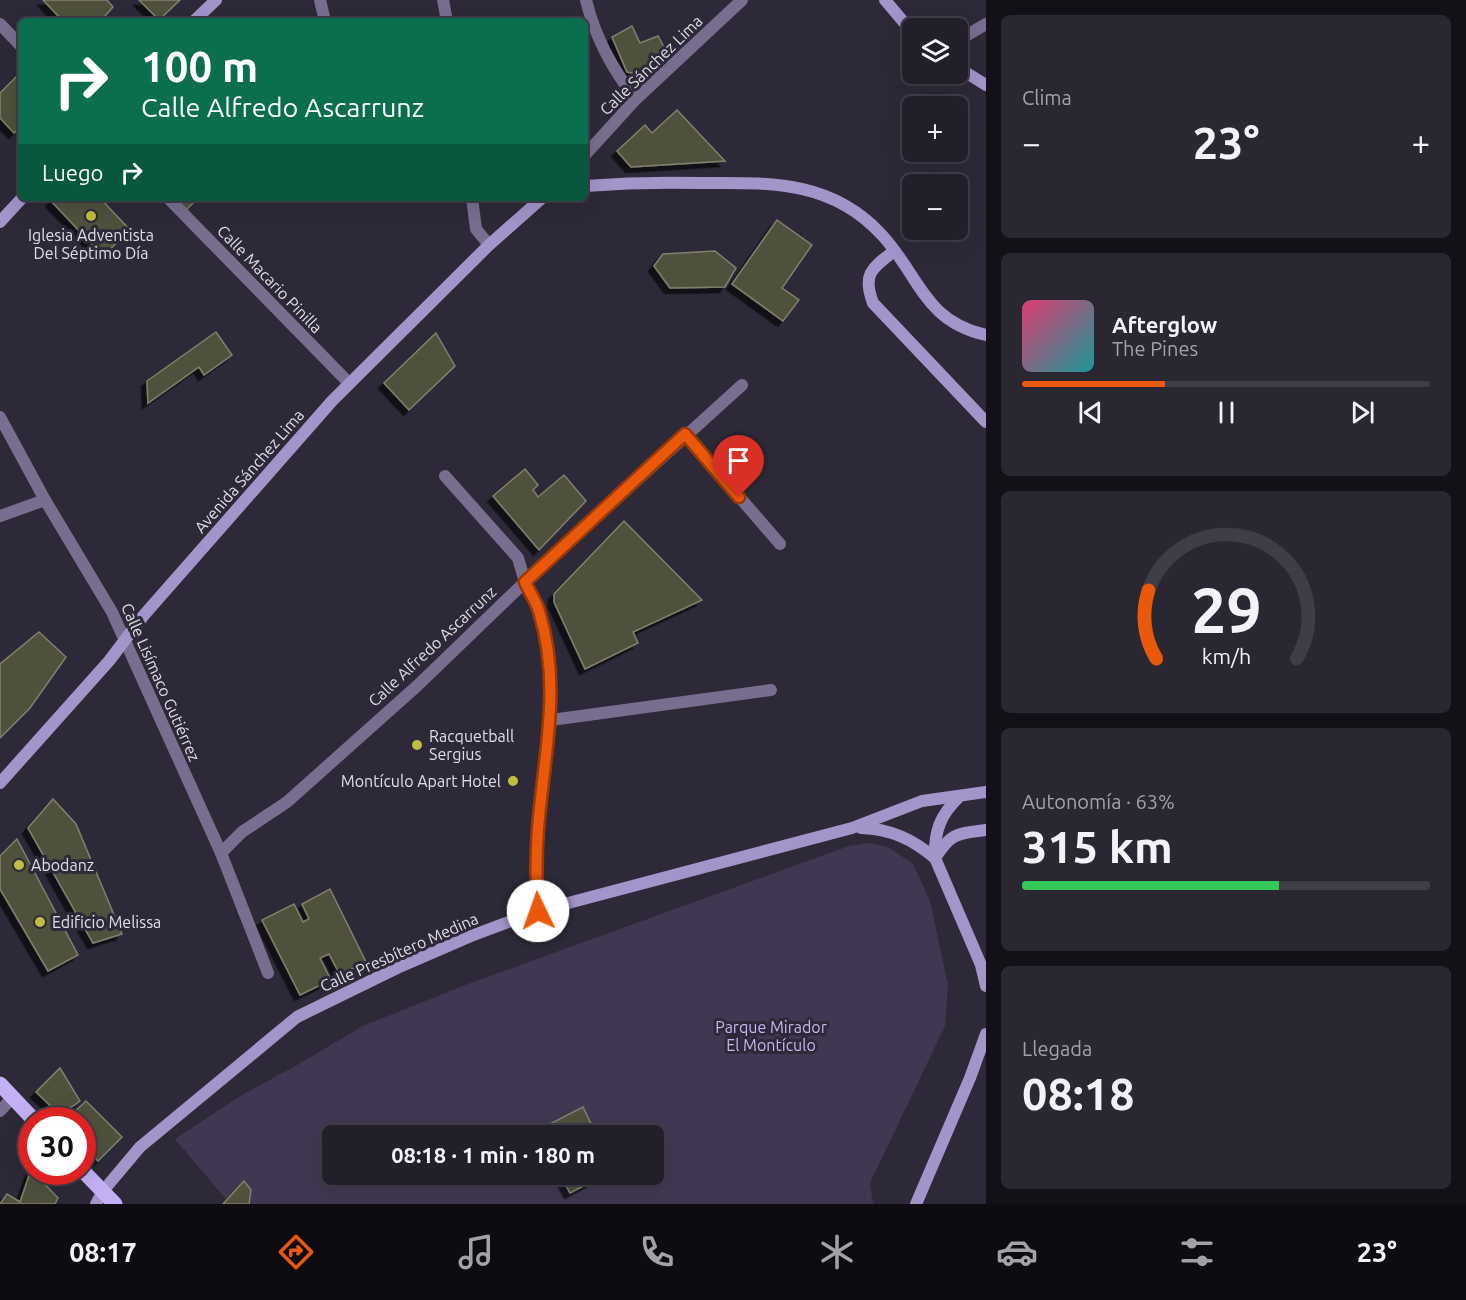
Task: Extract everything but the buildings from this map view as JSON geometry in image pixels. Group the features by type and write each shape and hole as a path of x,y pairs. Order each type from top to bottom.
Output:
{"main road":[{"path":"0,1084 21,1107"},
{"path":"99,1197 115,1204"}],"street":[{"path":"197,18 216,0"},
{"path":"320,0 325,18"},
{"path":"443,0 446,18"},
{"path":"586,0 592,24 604,51 636,99"},
{"name":"Calle Sánchez Lima","path":"588,152 636,99 742,0"},
{"path":"885,0 902,20"},
{"path":"0,24 18,43"},
{"path":"968,35 986,24"},
{"path":"968,73 986,84"},
{"path":"588,186 614,183 773,183 804,188 835,200 863,216 883,235 924,294 945,317 967,330 986,334"},
{"path":"0,222 19,201"},
{"name":"Calle Macario Pinilla","path":"171,201 349,383"},
{"path":"472,201 476,230 489,245"},
{"name":"Avenida Sánchez Lima","path":"0,783 109,661 152,606 349,383 489,245 539,201"},
{"path":"894,251 875,265 869,277 867,289 873,303 986,422"},
{"name":"Calle Alfredo Ascarrunz","path":"221,853 242,832 287,802 417,686 525,582 685,434 742,385"},
{"name":"Calle Lisímaco Gutiérrez","path":"0,417 45,500 112,612 221,853 267,973"},
{"path":"685,434 780,544"},
{"path":"445,476 518,558 525,582 538,609 550,660 551,720 538,829 536,882 538,911"},
{"path":"0,516 45,500"},
{"path":"551,720 771,690"},
{"path":"852,828 922,801 986,792"},
{"path":"959,797 947,809 938,824 934,841 935,858 981,964 986,986"},
{"path":"852,828 875,828 897,833 918,843 935,858"},
{"name":"Calle Presbítero Medina","path":"99,1197 141,1147 297,1017 418,959 538,911 852,828"},
{"path":"935,858 953,835 986,830"},
{"path":"916,1204 970,1078 986,1034"},
{"path":"0,1111 12,1098"}],"green space":[{"name":"Parque Mirador El Montículo","path":"869,843 888,847 913,864 930,901 948,985 945,1026 870,1183 873,1204 230,1204 175,1139 242,1095 363,1026 468,984 849,846"}],"place":[{"name":"Iglesia Adventista Del Séptimo Día","path":"91,216"},
{"name":"Racquetball Sergius","path":"417,745"},
{"name":"Montículo Apart Hotel","path":"513,781"},
{"name":"Abodanz","path":"19,865"},
{"name":"Edificio Melissa","path":"40,922"}],"route":[{"path":"538,911 536,882 538,829 551,720 550,660 538,609 525,582 685,434 739,497"}]}
